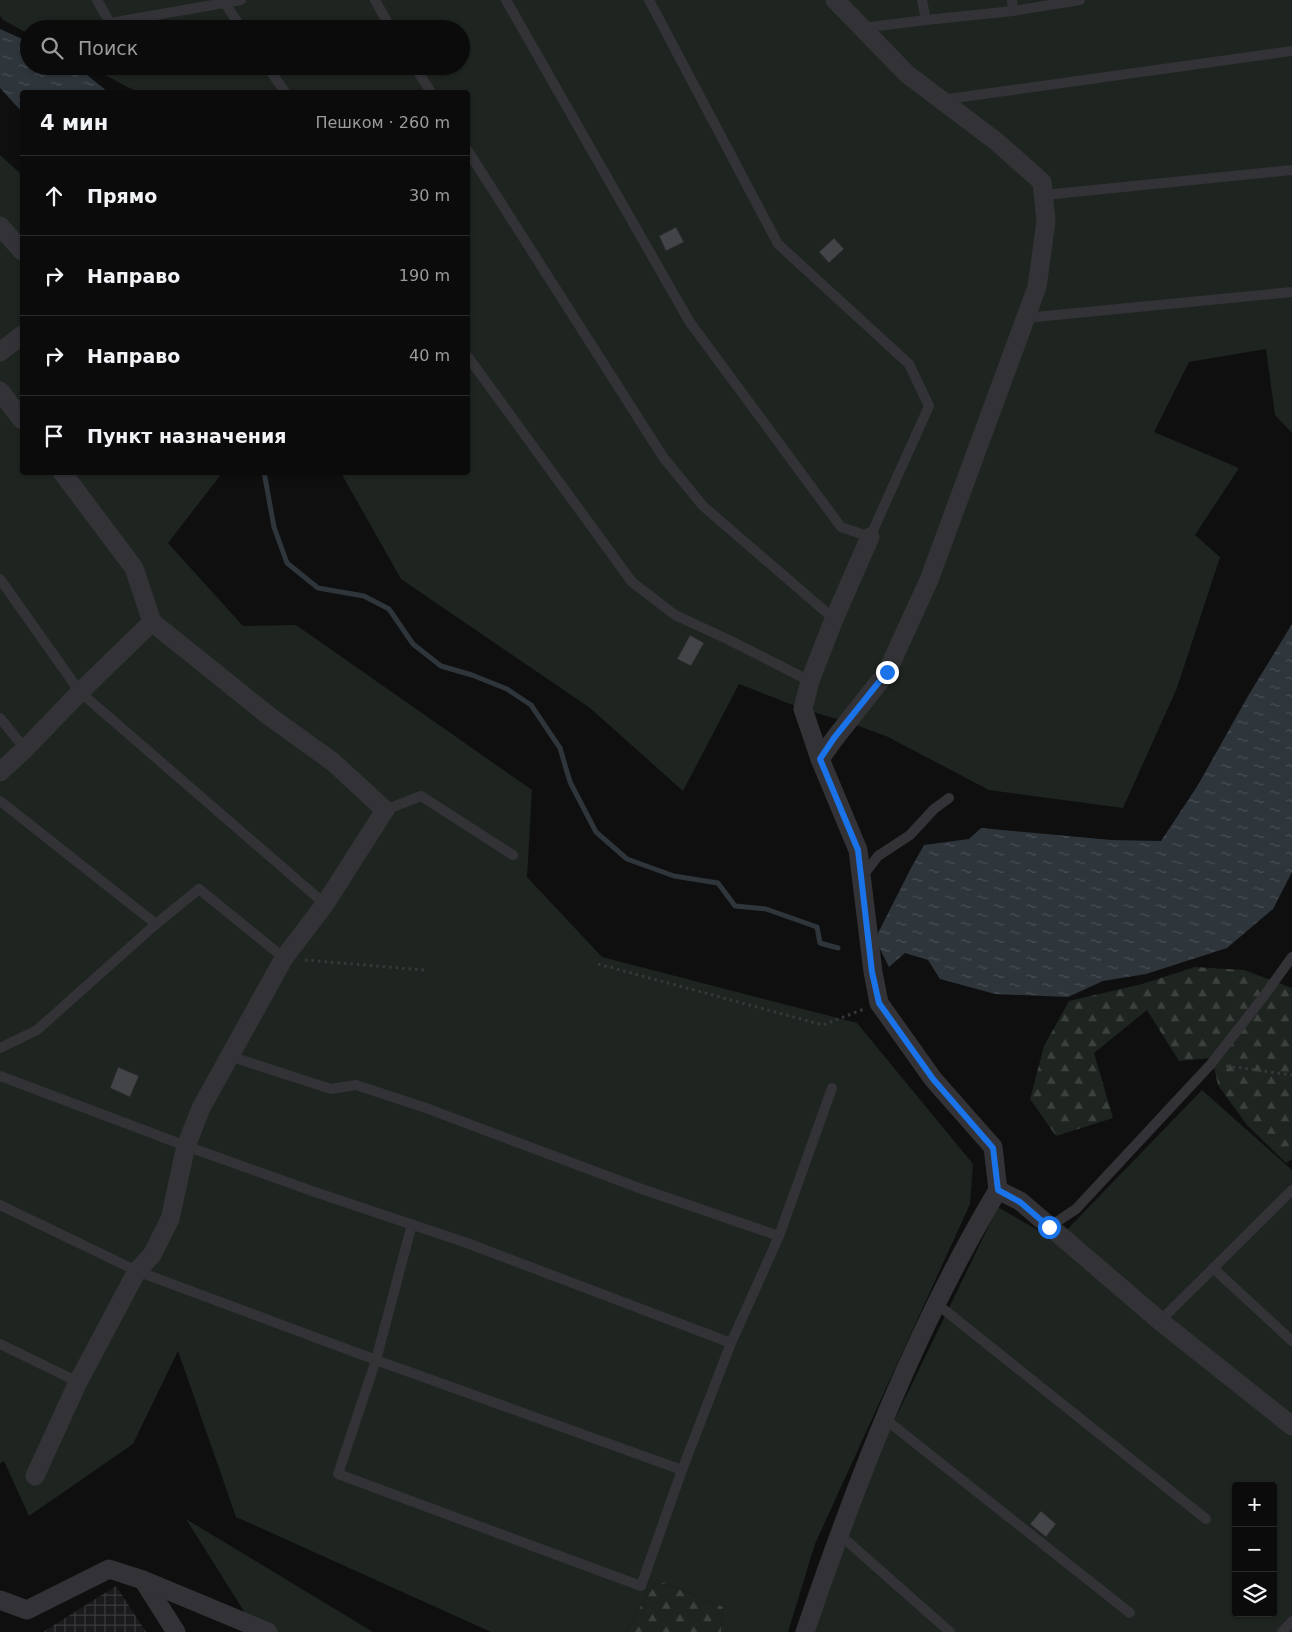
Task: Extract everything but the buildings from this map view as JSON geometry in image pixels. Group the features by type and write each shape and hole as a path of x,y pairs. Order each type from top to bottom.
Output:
{"street":[{"path":"820,759 834,738 887,672 929,580 1037,287 1046,221 1042,182 997,142 907,74 834,0"},
{"path":"0,226 20,249"},
{"path":"0,352 20,337"},
{"path":"0,391 20,417"},
{"path":"34,1476 78,1382 137,1271 152,1255 170,1219 186,1146 201,1108 284,958 325,904 385,810 333,762 269,716 152,622 134,568 64,475"},
{"path":"805,1632 839,1534 907,1365 974,1229 998,1190 993,1148 933,1079 879,1003 872,972 858,850 820,759 803,709 810,681 834,619 870,537"},
{"path":"0,772 26,749 80,692 152,622"},
{"path":"998,1190 1020,1202 1160,1320 1292,1426"},
{"path":"0,1600 27,1610 108,1569 143,1580 268,1632"},
{"path":"143,1580 176,1632"}],"lane":[{"path":"97,0 108,20"},
{"path":"126,20 242,0"},
{"path":"375,0 386,20"},
{"path":"506,0 689,321 841,527 870,537 928,406 909,364 778,244 650,0"},
{"path":"922,0 926,20"},
{"path":"1012,0 1013,11"},
{"path":"862,28 1013,11 1080,0"},
{"path":"224,2 236,20"},
{"path":"941,100 1292,51"},
{"path":"273,75 284,90"},
{"path":"420,75 429,90"},
{"path":"470,154 579,328 663,457 703,506 834,619"},
{"path":"1044,195 1292,170"},
{"path":"1025,318 1292,292"},
{"path":"470,360 632,582 675,615 730,640 810,681"},
{"path":"0,579 80,692 325,904"},
{"path":"0,718 26,749"},
{"path":"385,810 421,796 513,854"},
{"path":"861,878 878,856 910,835 934,808 949,798"},
{"path":"0,801 156,924"},
{"path":"0,1048 37,1030 156,924 199,889 284,958"},
{"path":"1049,1227 1076,1209 1211,1064 1292,957"},
{"path":"229,1056 331,1090 356,1085 426,1108 639,1188 779,1236"},
{"path":"0,1076 186,1146 467,1242 731,1343"},
{"path":"412,1224 376,1360 338,1474 641,1586 682,1470 731,1343 779,1236 832,1088"},
{"path":"1160,1320 1292,1190"},
{"path":"0,1205 137,1271 376,1360 682,1470"},
{"path":"1213,1268 1292,1341"},
{"path":"937,1304 1206,1519"},
{"path":"0,1344 78,1382"},
{"path":"885,1419 1130,1613"},
{"path":"839,1534 950,1632"},
{"path":"1282,1632 1292,1621"}],"path":[{"path":"284,958 424,970"},
{"path":"598,964 823,1025 879,1003"},
{"path":"1211,1064 1292,1075"}],"shaded area":[{"path":"116,1586 146,1632 43,1632"}],"green space":[{"path":"0,0 1292,0 1292,433 1275,415 1266,349 1189,362 1154,432 1239,468 1195,535 1220,557 1177,688 1123,808 989,790 886,736 803,709 739,684 683,791 590,708 401,579 342,475 470,475 470,90 133,90 105,75 470,75 470,20 20,20 20,29 3,20 0,16"},
{"path":"0,155 20,173 20,475 220,475 168,543 243,626 296,625 532,790 527,877 602,957 857,1023 973,1164 970,1204 815,1544 788,1632 721,1632 723,1607 657,1580 625,1632 491,1632 236,1517 178,1351 133,1444 29,1516 4,1461 0,1463"},
{"path":"1195,967 1244,970 1292,988 1292,1159 1286,1163 1247,1125 1218,1085 1212,1058 1179,1061 1147,1010 1094,1053 1113,1118 1056,1136 1030,1099 1044,1046 1069,1001 1142,984"},
{"path":"1202,1090 1292,1170 1292,1632 810,1632 838,1536 998,1207 1056,1241"},
{"path":"186,1519 373,1632 257,1632"},
{"path":"657,1580 723,1607 721,1632 625,1632"}],"water":[{"path":"0,29 20,38 20,75 87,75 106,90 20,90 20,110 0,88"},
{"path":"1292,624 1292,872 1273,909 1227,948 1146,974 1103,981 1068,997 995,994 940,979 928,960 905,953 889,967 875,939 924,845 969,839 981,828 1111,840 1161,841 1198,785 1248,696"}],"waterway":[{"path":"265,475 274,527 287,563 318,588 364,596 389,609 413,644 441,666 472,675 507,689 531,705 560,748 570,782 596,832 627,859 674,876 718,883 735,906 766,909 817,927 820,943 838,948"}],"route":[{"path":"887,672 834,738 820,759 858,850 872,972 879,1003 933,1079 993,1148 998,1190 1020,1202 1049,1227"}]}
